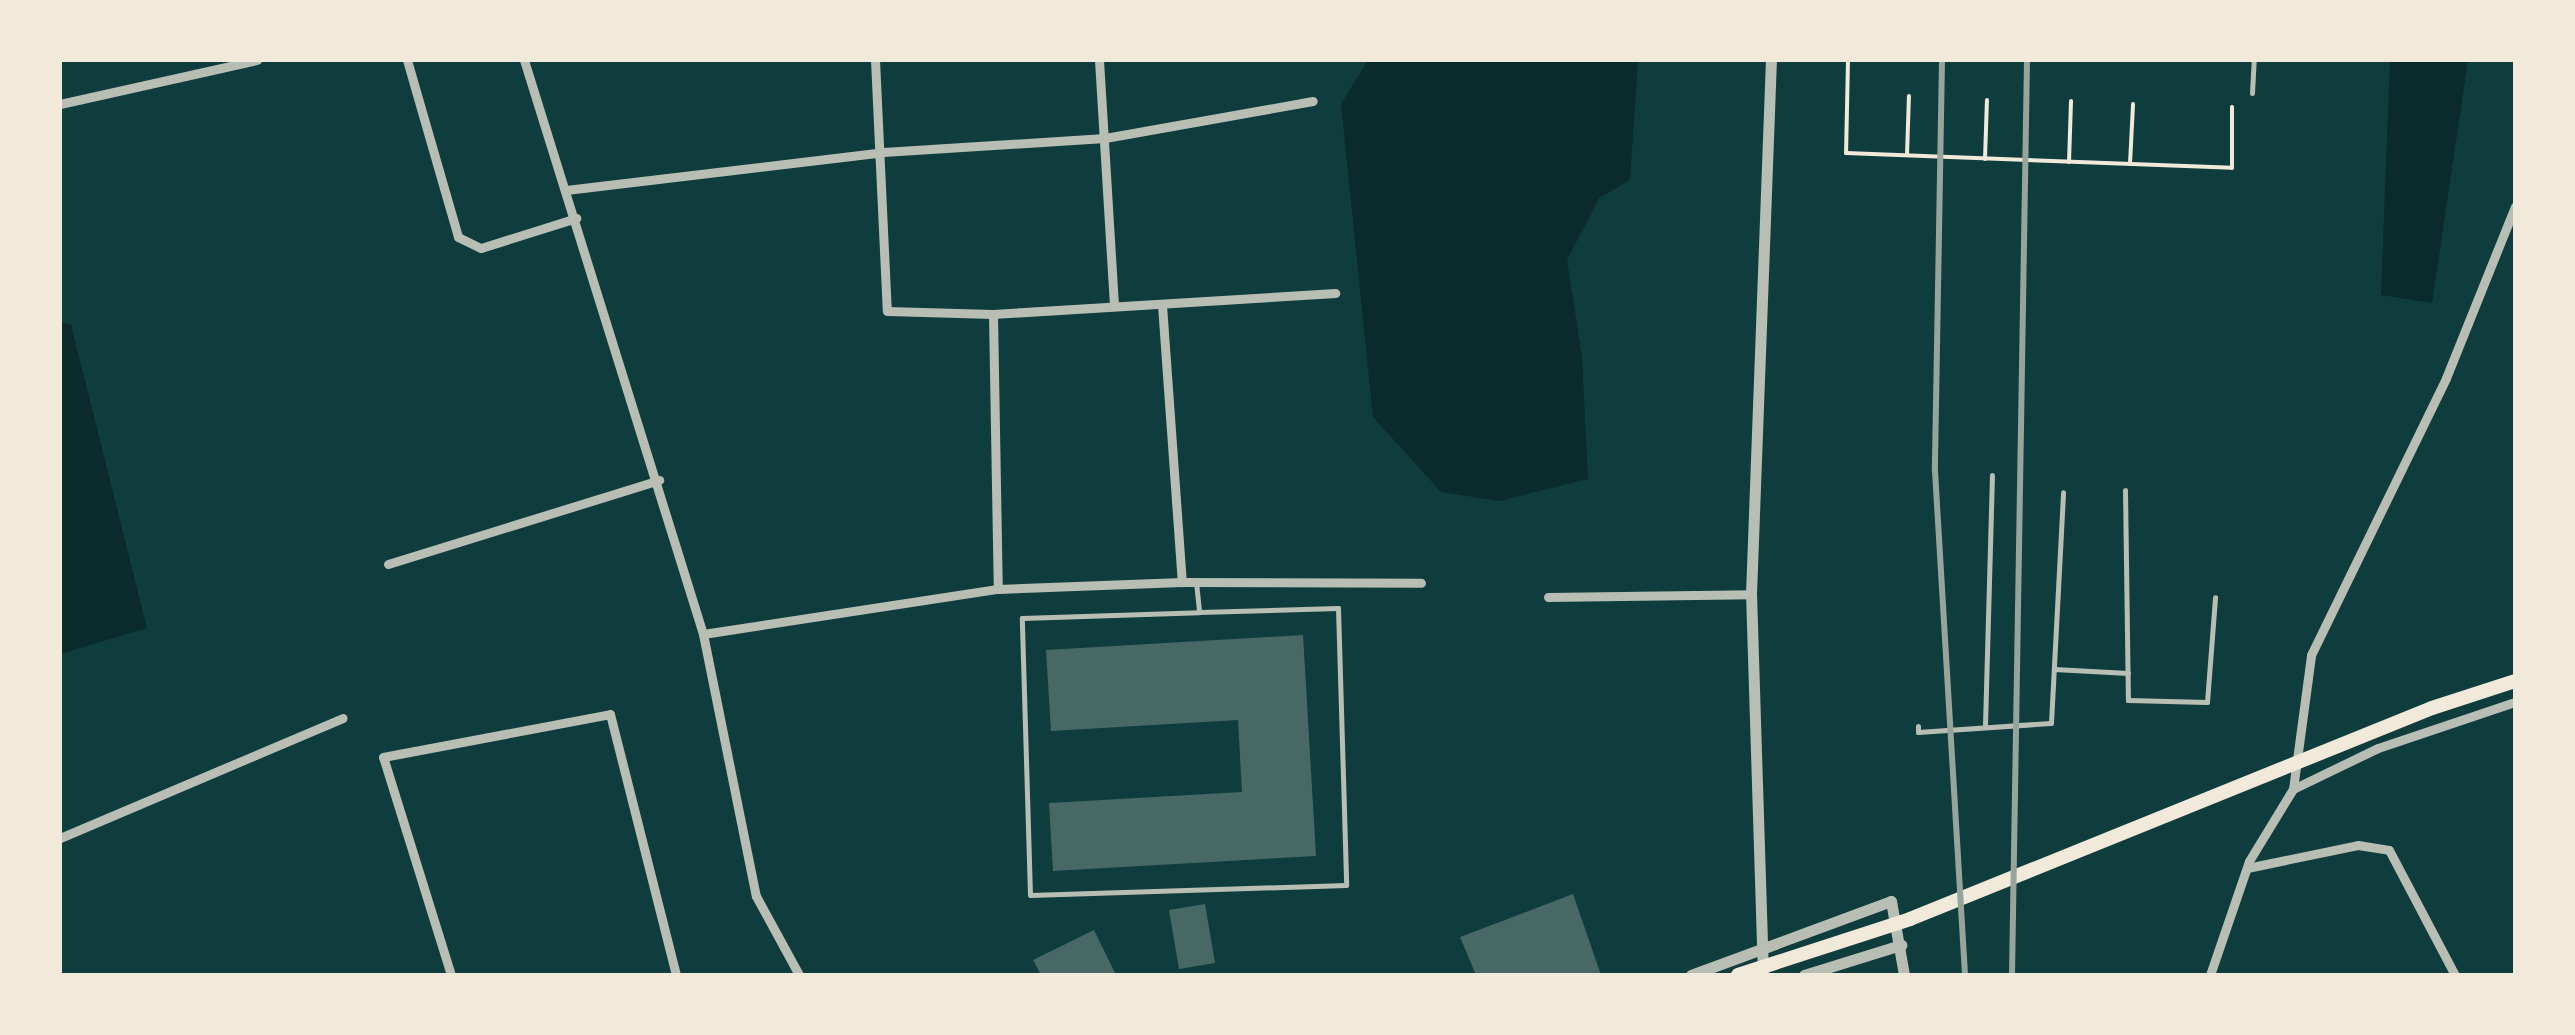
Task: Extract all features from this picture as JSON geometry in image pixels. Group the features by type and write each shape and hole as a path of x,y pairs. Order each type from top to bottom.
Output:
{"main road":[{"path":"1738,975 1910,919 2432,708 2515,681"}],"street":[{"path":"60,104 145,90 257,60"},
{"path":"407,60 458,237 481,248 576,218"},
{"path":"524,60 659,480 703,634 756,896 799,975"},
{"path":"875,60 883,152 887,311 993,314 1335,293"},
{"path":"1099,60 1114,304"},
{"path":"1763,975 1751,594 1771,60"},
{"path":"566,190 883,152 1105,138 1313,101"},
{"path":"2210,975 2247,868 2293,790 2311,654 2446,378 2515,206"},
{"path":"1162,306 1182,582"},
{"path":"993,314 998,590"},
{"path":"388,564 659,480"},
{"path":"703,634 998,590 1182,582 1421,583"},
{"path":"1548,597 1751,594"},
{"path":"2293,790 2378,748 2515,702"},
{"path":"451,975 384,757 610,714 676,975"},
{"path":"60,838 343,718"},
{"path":"2247,868 2358,845 2388,850 2455,975"},
{"path":"1691,975 1890,901 1904,975"},
{"path":"1804,975 1901,945"}],"lane":[{"path":"2252,93 2254,60"},
{"path":"1985,726 1992,475"},
{"path":"2125,490 2128,700 2208,702 2215,597"},
{"path":"1918,726 1918,732 2051,722 2063,492"},
{"path":"1196,582 1199,612"},
{"path":"1338,608 1346,885 1030,895 1022,618 1199,612 1338,608"},
{"path":"2054,669 2128,673"}],"path":[{"path":"1848,60 1846,153 2232,168 2232,107"},
{"path":"1907,155 1909,96"},
{"path":"1984,158 1987,100"},
{"path":"2069,162 2071,101"},
{"path":"2130,164 2133,104"}],"water":[{"path":"1368,60 1638,60 1630,180 1599,198 1567,260 1582,357 1588,479 1499,501 1441,492 1373,417 1341,104"},
{"path":"2390,60 2468,60 2432,303 2381,295"},
{"path":"60,322 71,325 147,628 60,654"}],"building":[{"path":"1303,635 1316,856 1053,871 1049,803 1242,792 1238,720 1051,731 1046,650"},
{"path":"1573,894 1601,975 1476,975 1460,937"},
{"path":"1205,904 1215,963 1179,969 1169,910"},
{"path":"1094,930 1116,975 1041,975 1033,960"}],"railway":[{"path":"1942,60 1935,471 1965,975"},
{"path":"2012,975 2027,60"}]}
